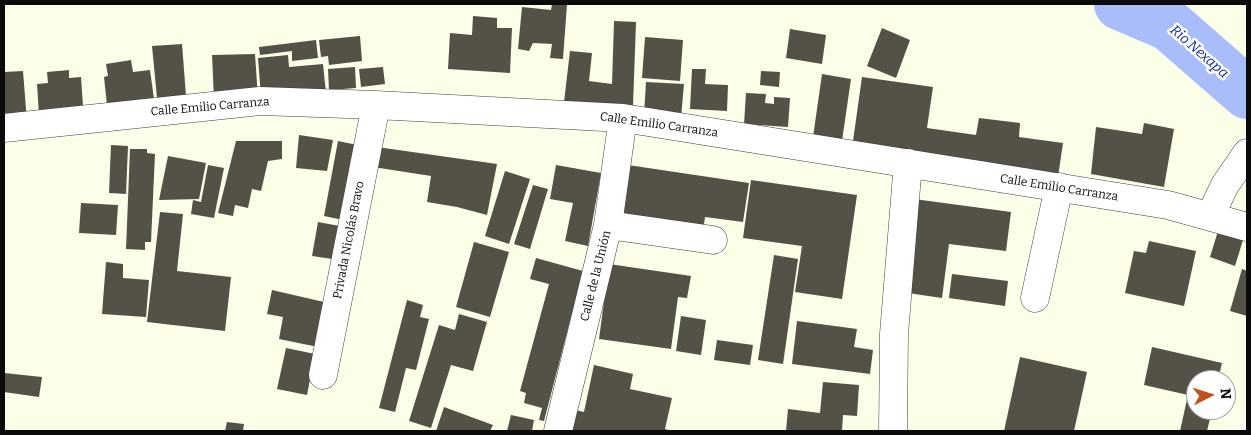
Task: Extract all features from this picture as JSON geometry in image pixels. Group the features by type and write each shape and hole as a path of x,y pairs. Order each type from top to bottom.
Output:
{"street":[{"name":"Calle Emilio Carranza","path":"4,128 260,100 624,118 1168,205 1247,227"},
{"name":"Privada Nicolás Bravo","path":"323,375 376,105"},
{"name":"Calle de la Unión","path":"558,431 608,225 624,118"},
{"path":"1210,216 1225,185 1247,153"},
{"path":"893,431 894,334 908,163"},
{"path":"1035,298 1059,188"},
{"path":"608,225 713,240"}],"building":[{"path":"552,4 567,4 563,59 550,58 552,44 533,43 529,51 518,49 522,7 551,10"},
{"path":"473,16 497,18 497,28 512,28 510,73 448,69 450,33 472,35"},
{"path":"614,21 636,22 633,106 564,102 570,51 592,53 589,81 612,84"},
{"path":"882,28 910,40 896,78 867,66"},
{"path":"790,29 826,35 822,64 786,58"},
{"path":"360,36 362,61 329,65 328,56 321,57 319,40"},
{"path":"645,37 683,40 680,81 642,78"},
{"path":"316,40 318,58 292,61 292,51 260,55 259,47"},
{"path":"182,44 186,96 157,98 152,46"},
{"path":"255,54 258,98 214,99 212,55"},
{"path":"288,55 289,67 323,64 326,93 261,97 258,58"},
{"path":"131,60 133,72 150,70 154,99 107,105 104,77 108,76 106,64"},
{"path":"355,67 356,88 329,90 328,69"},
{"path":"383,67 385,84 361,87 359,69"},
{"path":"692,69 706,69 705,84 728,85 727,111 690,109"},
{"path":"69,70 69,78 81,77 83,106 39,115 37,84 48,83 47,72"},
{"path":"23,71 27,122 4,124 4,72"},
{"path":"761,71 780,72 779,87 760,85"},
{"path":"822,74 851,79 842,141 813,137"},
{"path":"862,77 933,87 927,128 976,135 979,118 1020,123 1019,137 1063,143 1058,177 852,148"},
{"path":"646,82 684,84 681,118 644,115"},
{"path":"746,93 766,94 765,103 774,104 774,97 790,98 788,127 744,124"},
{"path":"1144,123 1174,129 1164,187 1091,174 1096,127 1142,134"},
{"path":"299,135 333,140 327,171 296,168"},
{"path":"236,141 282,141 282,159 268,161 261,191 252,189 248,208 235,205 233,216 218,213"},
{"path":"338,141 362,146 348,221 324,216"},
{"path":"111,145 128,146 126,194 109,193"},
{"path":"377,147 497,164 487,215 427,202 431,176 373,167"},
{"path":"130,149 147,149 147,153 155,154 151,242 145,242 145,250 126,249"},
{"path":"168,156 206,163 199,199 159,200"},
{"path":"208,165 224,168 214,218 191,214 193,200 201,202"},
{"path":"556,165 601,173 588,246 565,241 573,203 550,199"},
{"path":"628,165 749,183 743,222 705,217 703,231 620,218"},
{"path":"505,171 530,179 509,244 485,236"},
{"path":"751,180 857,195 842,299 795,292 802,246 743,238"},
{"path":"533,185 548,189 530,249 514,244"},
{"path":"914,199 1011,212 1006,251 949,244 942,298 901,292"},
{"path":"81,203 118,205 116,235 79,233"},
{"path":"160,212 183,214 177,271 231,277 225,331 147,322"},
{"path":"318,222 345,227 339,260 312,256"},
{"path":"1218,231 1243,240 1235,266 1210,257"},
{"path":"1149,241 1196,251 1184,306 1125,293 1134,251 1146,253"},
{"path":"474,242 509,252 490,317 456,307"},
{"path":"774,255 798,259 783,364 758,360"},
{"path":"536,258 583,271 544,421 539,420 542,408 524,403 526,393 520,391 549,284 530,279"},
{"path":"106,262 123,264 123,278 149,280 146,317 102,314"},
{"path":"609,264 691,276 687,298 678,297 671,349 599,339"},
{"path":"1242,269 1247,271 1247,316 1230,311"},
{"path":"952,274 1008,281 1005,306 949,298"},
{"path":"272,290 324,302 323,348 279,339 283,317 267,314"},
{"path":"407,300 423,305 420,317 429,319 416,370 406,368 395,412 379,408"},
{"path":"459,314 487,322 473,371 451,365 431,428 409,421 439,325 455,330"},
{"path":"681,316 706,320 701,355 676,351"},
{"path":"797,321 857,329 854,347 873,350 870,374 792,364"},
{"path":"717,340 753,345 750,365 714,360"},
{"path":"1152,347 1222,363 1220,370 1186,370 1186,395 1144,385"},
{"path":"286,348 315,354 307,395 277,389"},
{"path":"1020,357 1087,372 1074,431 1004,431"},
{"path":"594,365 633,374 630,389 672,398 665,429 672,431 567,431 571,409 584,412"},
{"path":"4,373 42,377 39,397 4,392"},
{"path":"823,382 859,385 857,416 843,415 842,431 786,431 788,409 820,413"},
{"path":"1186,404 1186,420 1210,420 1207,431 1180,431"},
{"path":"444,407 493,425 490,431 436,431"},
{"path":"511,415 534,420 532,431 507,431"},
{"path":"227,422 244,424 243,431 225,431"}],"waterway":[{"name":"Rio Nexapa","path":"1120,4 1169,25 1247,93"}]}
